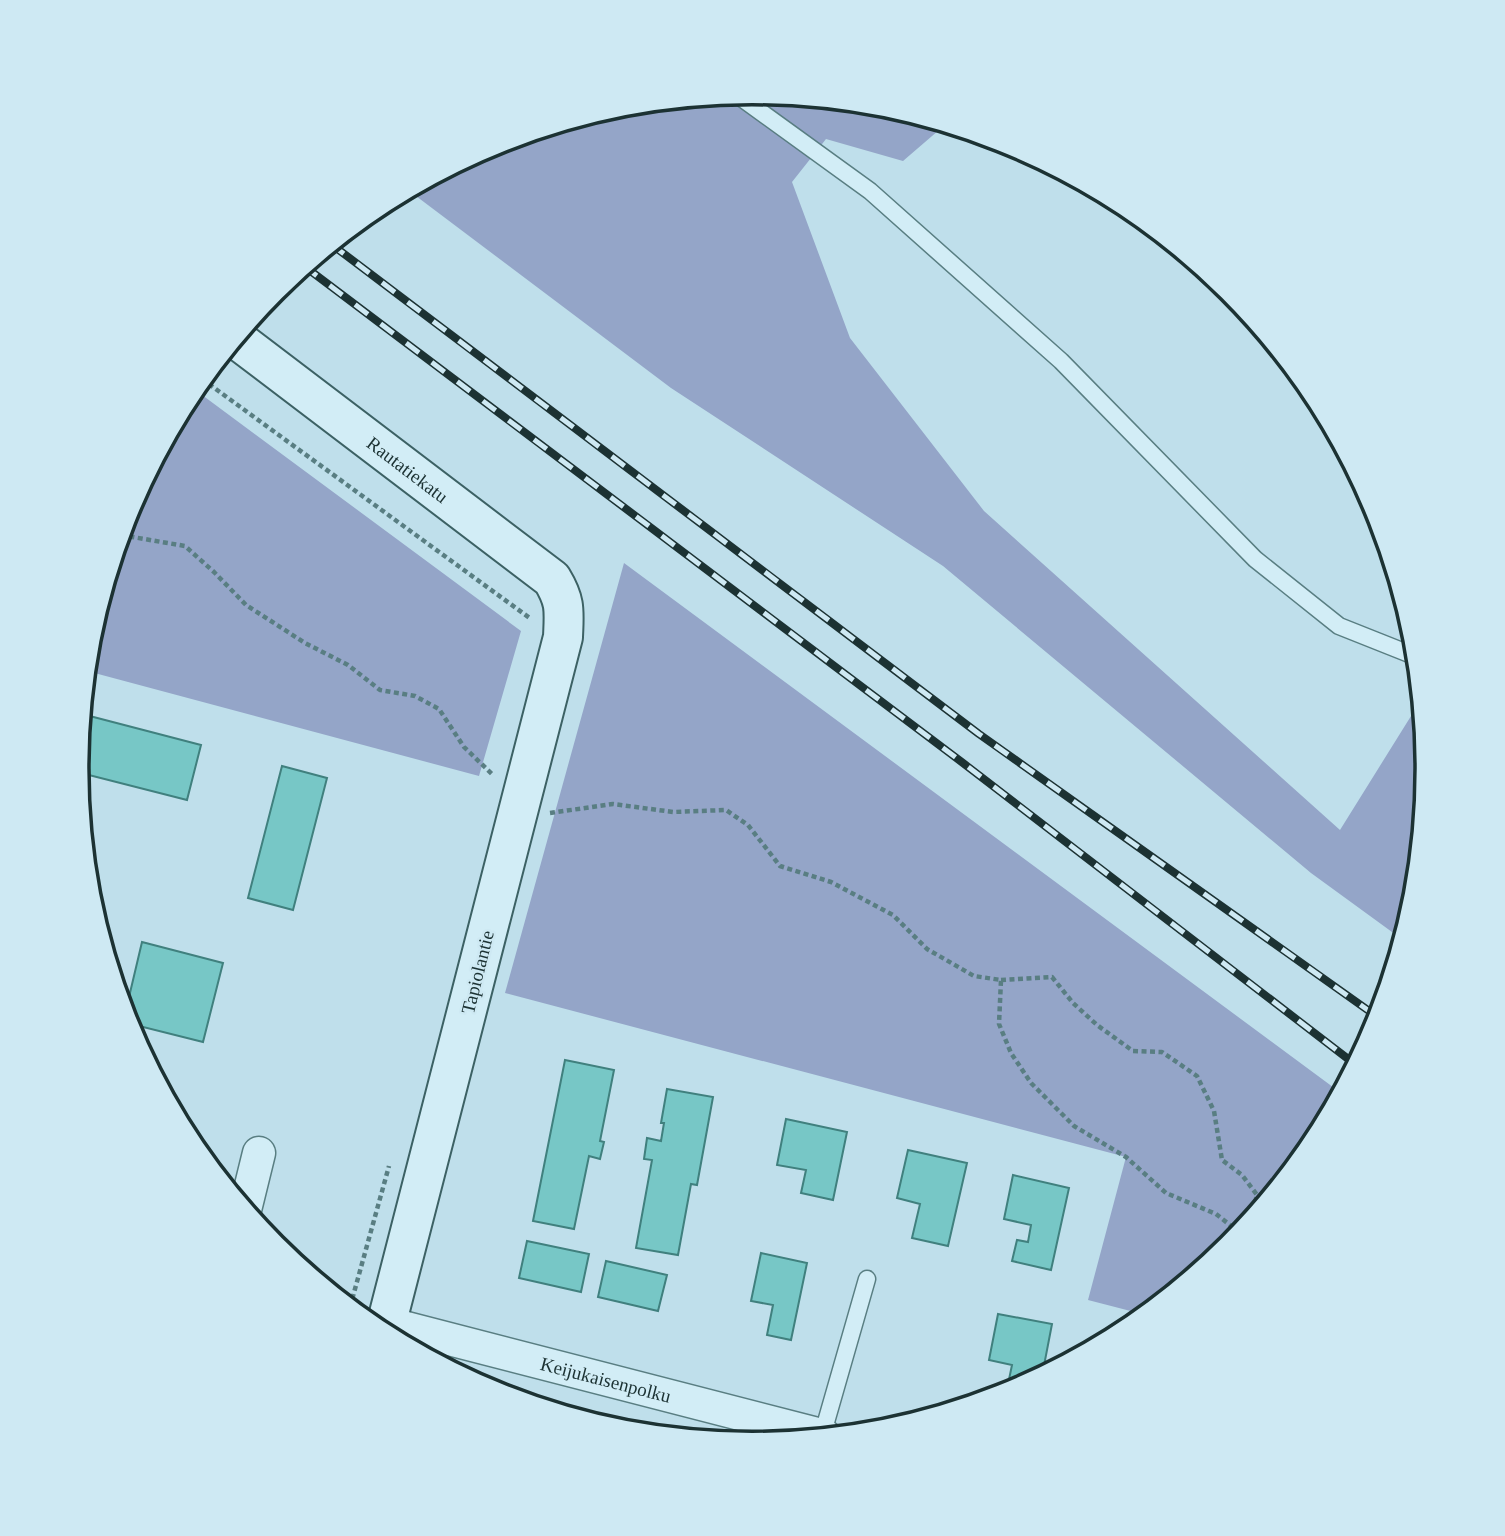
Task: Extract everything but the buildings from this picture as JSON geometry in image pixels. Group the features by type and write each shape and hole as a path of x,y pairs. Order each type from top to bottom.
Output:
{"street":[{"name":"Rautatiekatu","path":"243,344 552,579 561,594 552,618"},
{"name":"Tapiolantie","path":"387,1321 563,637 552,618"},
{"path":"248,1198 259,1153"},
{"name":"Keijukaisenpolku","path":"407,1334 798,1430"}],"lane":[{"path":"751,105 870,191 1061,361 1255,559 1339,626 1405,652"},
{"path":"825,1427 867,1279"}],"path":[{"path":"211,385 552,618"},
{"path":"131,537 185,546 246,605 305,643 348,665 380,690 415,696 439,709 464,747 497,779 500,766"},
{"path":"517,815 555,813 613,804 673,812 726,810 748,825 780,866 831,882 893,915 927,949 974,976 1001,980 1052,977 1089,1018 1133,1051 1162,1052 1197,1076 1214,1111 1222,1160 1242,1175 1257,1195 1256,1199"},
{"path":"1001,980 999,1024 1010,1052 1031,1083 1074,1126 1126,1157 1166,1193 1216,1214 1231,1226"},
{"path":"353,1297 390,1162"}],"shaded area":[{"path":"709,106 796,106 882,117 938,131 903,161 826,139 792,182 850,338 984,511 1340,830 1413,713 1416,768 1414,811 1410,855 1394,934 1311,873 943,566 671,388 417,197 459,173 539,140 623,117 666,110"},
{"path":"204,396 521,631 479,776 96,673 112,596 124,555 158,475 178,436"},
{"path":"624,563 1333,1087 1279,1172 1251,1205 1190,1267 1132,1311 1088,1300 1126,1157 505,993"}],"railway":[{"path":"339,250 979,734 1369,1011"},
{"path":"312,272 963,763 1348,1059"}]}
